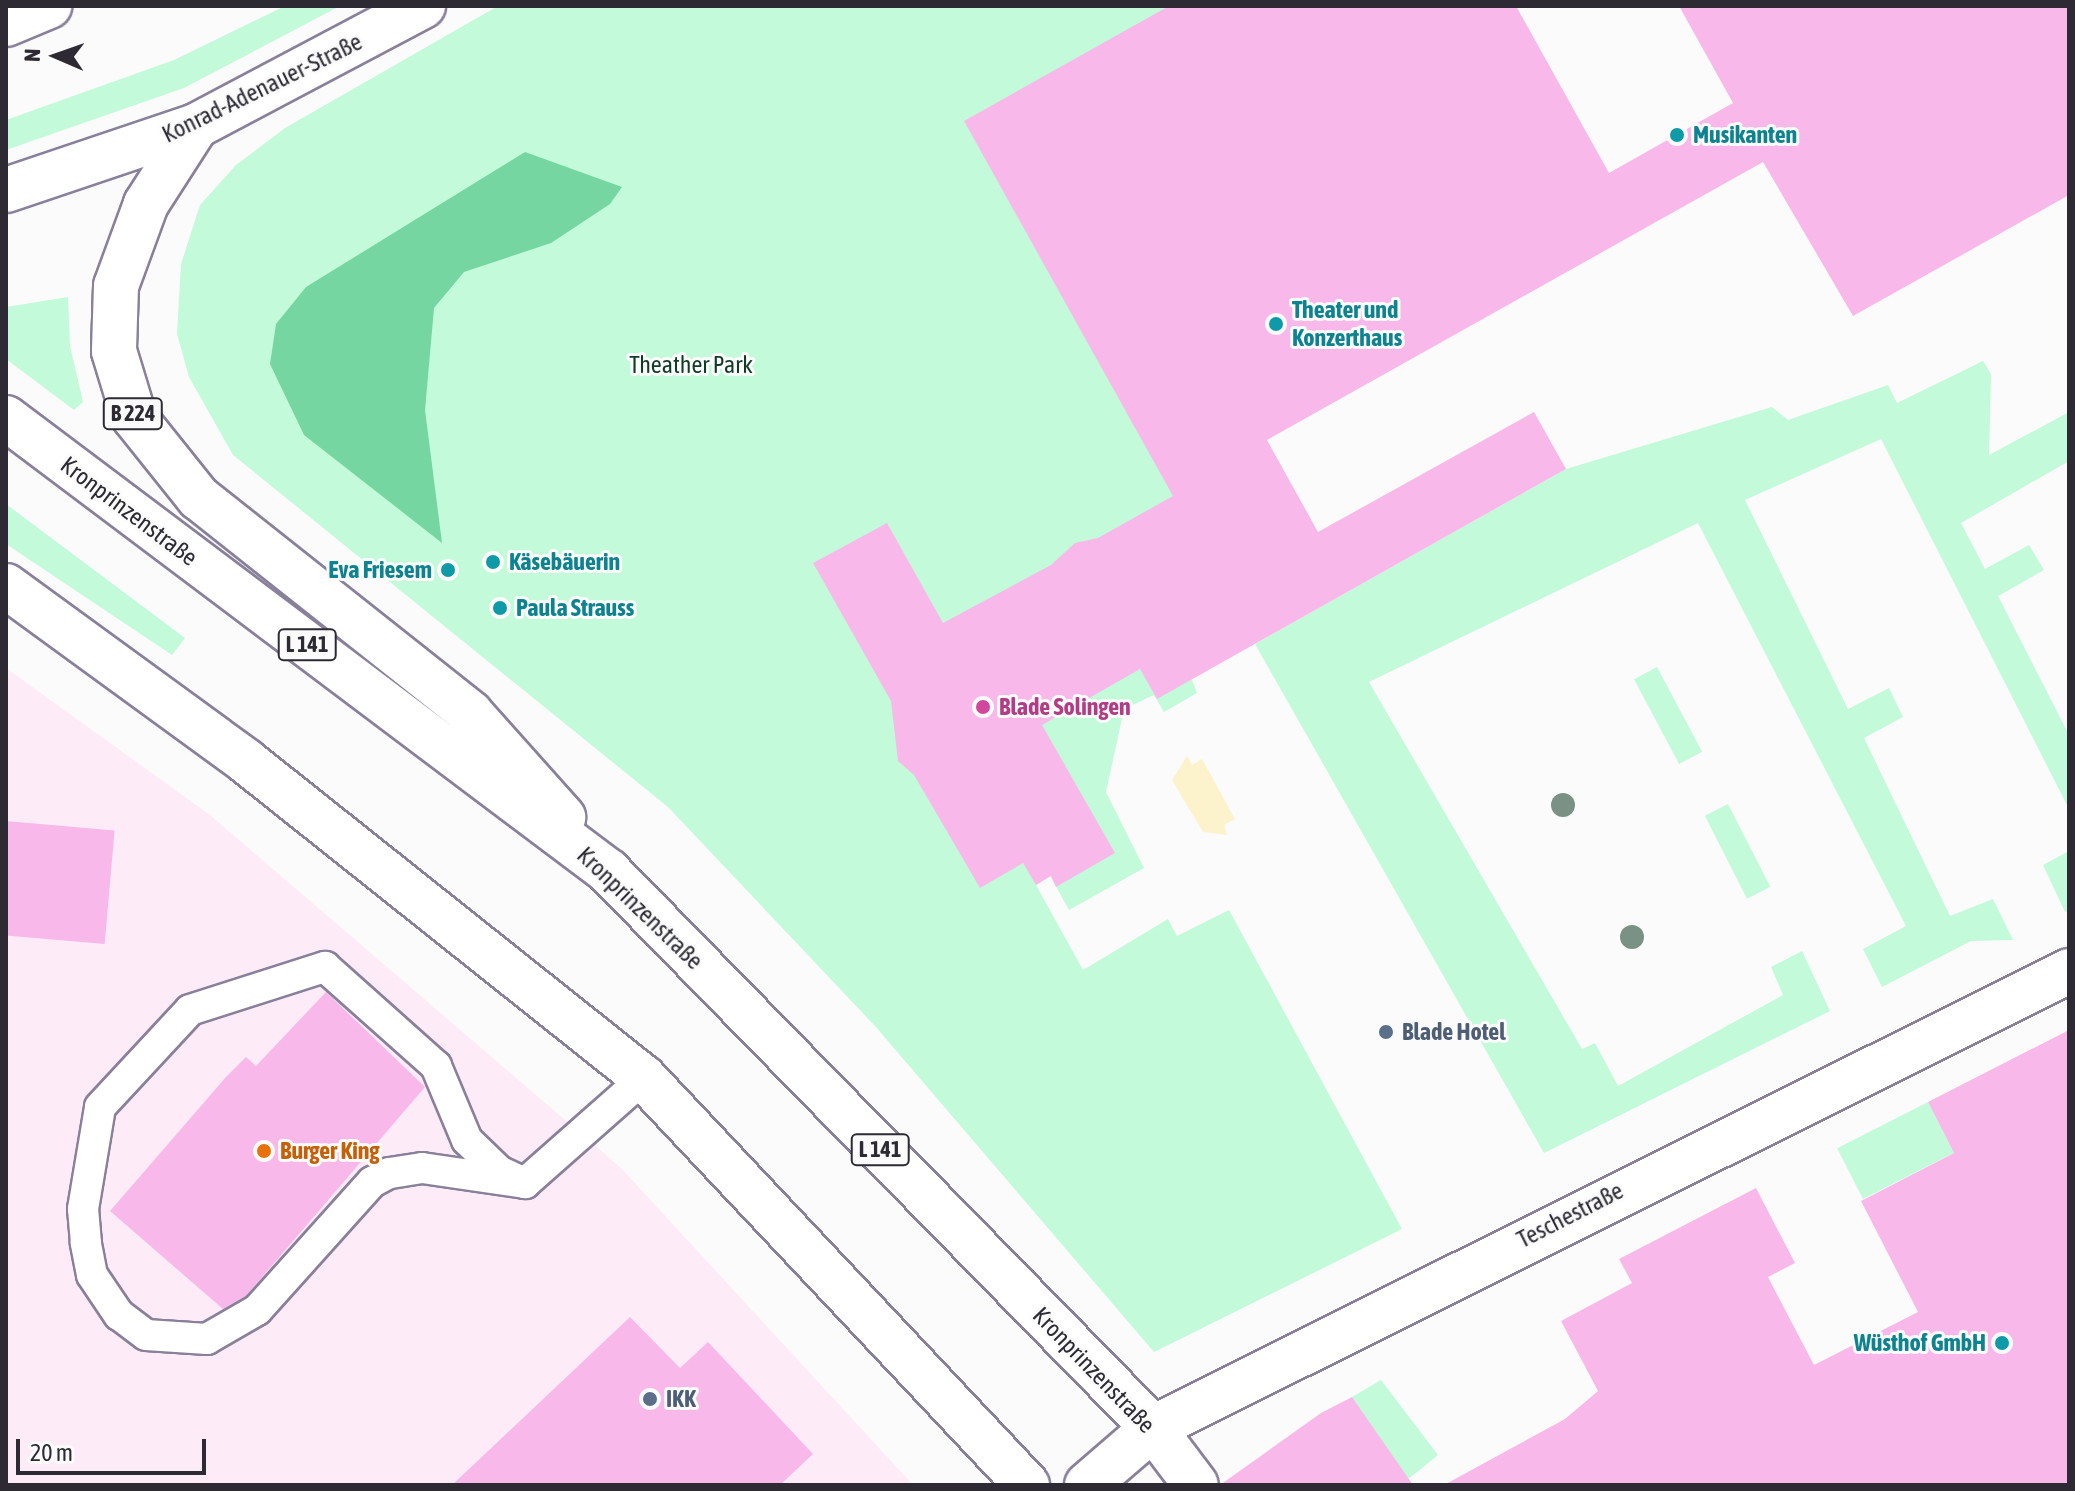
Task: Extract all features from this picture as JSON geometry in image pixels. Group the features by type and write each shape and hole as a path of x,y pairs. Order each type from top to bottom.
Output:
{"main road":[{"path":"6,24 49,6"},
{"name":"Konrad-Adenauer-Straße","path":"6,190 196,126 423,6"},
{"name":"B 224","path":"196,126 146,204 116,286 114,351 134,417 199,498 470,713 608,871"},
{"name":"Kronprinzenstraße","path":"6,418 608,871 1153,1428 1196,1485"},
{"path":"6,586 247,762 644,1078 1027,1485"},
{"name":"Teschestraße","path":"1087,1485 1153,1428 2069,971"}],"lane":[{"path":"525,1183 499,1171 467,1140 436,1066 325,967 190,1010 100,1107 83,1209 86,1243 92,1275 119,1315 146,1335 171,1339 231,1331 389,1173 422,1168 525,1183 644,1078"}],"shaded area":[{"path":"6,668 210,815 621,1168 913,1485 6,1485"}],"green space":[{"path":"285,6 340,6 184,88 6,150 6,120 174,60"},
{"name":"Theather Park","path":"498,6 1170,6 1253,639 1190,675 1197,693 1164,712 1154,695 1124,709 1106,792 1144,868 1069,910 1047,870 1036,885 1083,970 1168,919 1177,936 1229,910 1402,1229 1154,1352 875,1026 668,807 233,455 189,377 177,334 181,264 200,205 236,165 285,128"},
{"path":"525,152 622,187 610,204 551,243 464,272 434,308 425,410 442,543 304,435 270,364 276,324 306,287"},
{"path":"68,297 70,346 83,402 74,410 6,359 6,307"},
{"path":"1983,361 1991,374 1989,455 2069,412 2069,461 1961,523 1985,569 2029,545 2044,570 1998,596 2069,735 2069,809 1881,439 1745,500 1848,709 1889,688 1903,717 1864,738 1950,916 1993,899 2013,940 1971,941 1882,987 1863,949 1906,926 1698,523 1369,682 1582,1049 1595,1043 1618,1086 1783,995 1771,967 1802,951 1830,1011 1544,1153 1255,644 1566,469 1772,407 1788,420 1888,385 1897,403"},
{"path":"6,504 185,638 172,655 6,544"},
{"path":"1657,667 1702,752 1679,764 1634,679"},
{"path":"1728,804 1770,887 1747,899 1705,816"},
{"path":"2069,851 2069,911 2065,912 2043,865"},
{"path":"1928,1102 1954,1153 1863,1199 1837,1148"},
{"path":"1381,1380 1438,1455 1401,1485 1352,1397"}],"sand":[{"path":"1187,756 1192,765 1202,759 1235,819 1224,825 1227,835 1203,832 1172,780"}],"building":[{"name":"Theater und Konzerthaus","path":"1169,6 1516,6 1609,173 1733,103 1679,6 2069,6 2069,195 1853,316 1763,162 1267,440 1318,532 1534,412 1566,469 1157,699 1140,669 1042,725 1115,853 1056,887 1051,876 1036,885 1023,863 980,888 914,775 898,761 891,701 813,563 887,523 943,623 1051,565 1075,543 1098,538 1173,496 964,121"},
{"path":"6,821 115,830 105,944 6,935"},
{"name":"Burger King","path":"326,992 425,1087 246,1296 223,1309 110,1211 226,1077 246,1057 256,1066"},
{"path":"2069,1030 2069,1485 1444,1485 1565,1419 1598,1391 1561,1321 1632,1283 1619,1259 1756,1188 1795,1263 1768,1277 1814,1365 1918,1312 1861,1201 1954,1153 1928,1102"},
{"name":"IKK","path":"630,1317 680,1368 708,1342 813,1454 780,1485 452,1485"},
{"path":"1352,1397 1413,1485 1220,1485 1321,1413"}],"place":[{"name":"Musikanten","path":"1677,135"},
{"name":"Theater und Konzerthaus","path":"1276,324"},
{"name":"Käsebäuerin","path":"493,562"},
{"name":"Eva Friesem","path":"448,570"},
{"name":"Paula Strauss","path":"500,608"},
{"name":"Blade Solingen","path":"983,707"},
{"name":"Blade Hotel","path":"1386,1032"},
{"name":"Burger King","path":"264,1151"},
{"name":"Wüsthof GmbH","path":"2002,1343"},
{"name":"IKK","path":"650,1399"}]}
